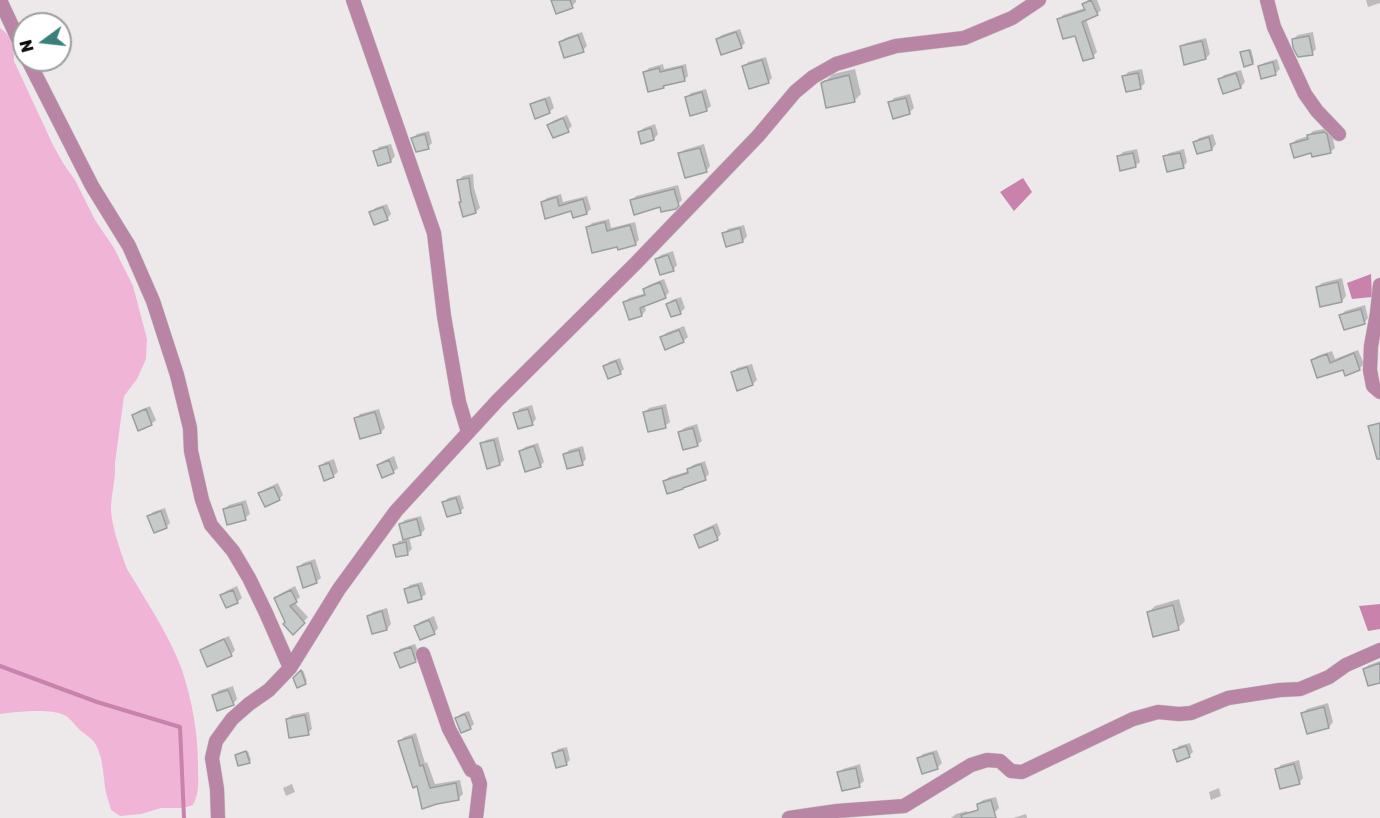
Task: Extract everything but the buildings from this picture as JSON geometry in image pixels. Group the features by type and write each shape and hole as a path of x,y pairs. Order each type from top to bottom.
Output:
{"street":[{"path":"0,0 12,26"},
{"path":"353,0 434,233 444,316 459,402 468,432"},
{"path":"218,818 217,789 212,758 216,741 240,711 269,690 290,668 339,589 396,511 468,432 699,198 795,93 813,77 836,64 896,46 964,38 1011,18 1039,0"},
{"path":"1267,0 1274,27 1305,94 1317,111 1339,134"},
{"path":"34,72 92,186 129,246 153,301 177,375 190,428 191,451 202,500 211,525 234,551 249,578 290,668"},
{"path":"1380,285 1371,346 1370,370 1373,386 1380,392"},
{"path":"789,818 837,811 904,806 971,765 987,760 1000,762 1011,771 1022,772 1133,719 1158,712 1191,713 1228,698 1300,689 1329,677 1346,665 1380,650"},
{"path":"423,654 449,729 471,770 476,772 480,784 476,818"}],"shaded area":[{"path":"0,28 10,38 12,44 12,72 19,72 53,145 75,180 95,220 114,248 133,286 147,339 146,359 137,379 124,396 111,512 116,537 127,569 171,644 189,693 198,753 198,785 193,805 183,808 161,808 141,814 120,816 111,810 96,744 69,718 58,713 42,711 0,714"},
{"path":"1023,178 1032,192 1014,211 1000,192"},
{"path":"1371,274 1372,297 1352,299 1347,283"},
{"path":"1380,604 1380,629 1368,631 1359,606"}],"waterway":[{"path":"0,666 97,702 180,727 184,818"}]}
